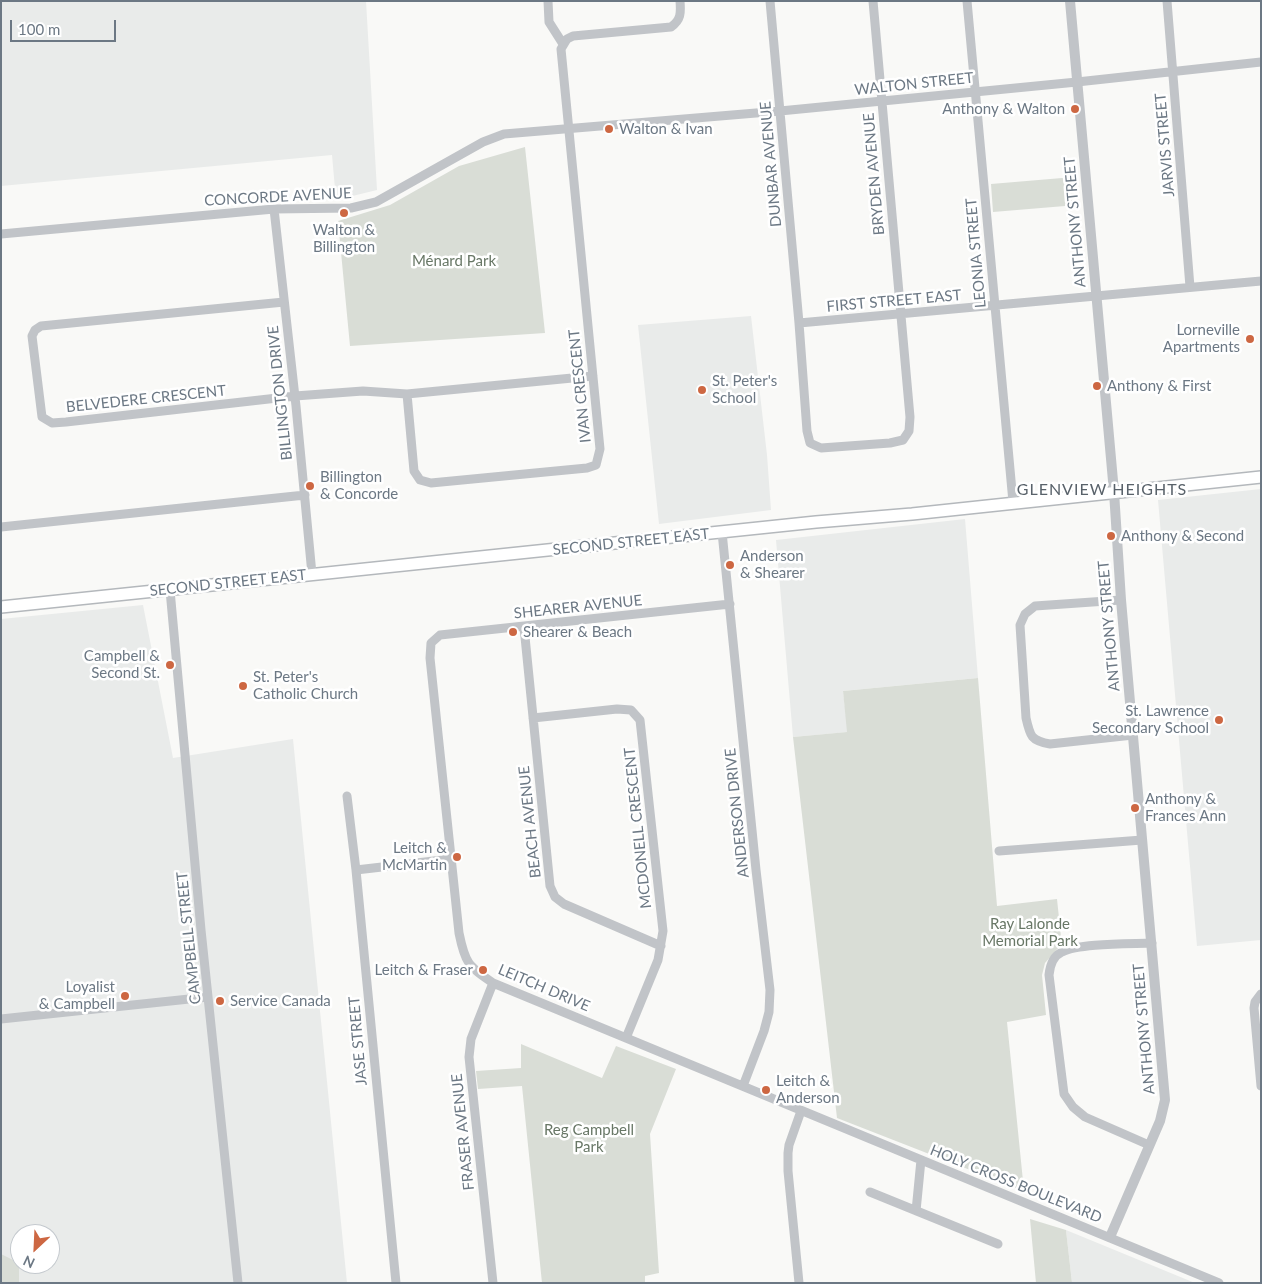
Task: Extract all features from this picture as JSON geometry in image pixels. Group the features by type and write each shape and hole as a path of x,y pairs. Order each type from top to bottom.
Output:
{"main road":[{"name":"SECOND STREET EAST","path":"1,607 1261,477"}],"street":[{"path":"548,1 549,22 564,44 572,36 671,27 680,18 680,1"},
{"name":"DUNBAR AVENUE","path":"770,1 799,323"},
{"name":"BRYDEN AVENUE","path":"799,323 807,432 810,443 821,448 890,443 903,440 909,431 910,417 873,1"},
{"name":"LEONIA STREET","path":"967,1 1013,502"},
{"name":"ANTHONY STREET","path":"1070,1 1166,1100 1160,1121 1110,1237"},
{"name":"JARVIS STREET","path":"1167,1 1190,287"},
{"name":"IVAN CRESCENT","path":"407,394 414,470 420,480 431,483 587,468 596,465 600,449 561,55 564,44"},
{"name":"WALTON STREET","path":"569,128 780,111 1261,62"},
{"name":"CONCORDE AVENUE","path":"1,234 274,208 351,208 376,202 474,147 504,134 569,128"},
{"name":"BILLINGTON DRIVE","path":"274,208 312,574"},
{"name":"FIRST STREET EAST","path":"799,323 1261,281"},
{"name":"BELVEDERE CRESCENT","path":"284,302 41,326 35,330 32,336 42,417 52,423 295,396 363,392 407,394 593,376"},
{"path":"1,527 305,495"},
{"name":"ANDERSON DRIVE","path":"722,532 770,990 769,1012 764,1031 743,1086"},
{"name":"CAMPBELL STREET","path":"170,590 208,997 238,1283"},
{"path":"1121,600 1035,606 1025,614 1020,625 1026,718 1029,732 1038,742 1050,744 1133,735"},
{"name":"SHEARER AVENUE","path":"431,643 440,635 730,604"},
{"name":"BEACH AVENUE","path":"524,627 550,886 555,897 564,904 661,946"},
{"name":"LEITCH DRIVE","path":"431,643 430,658 459,933 463,953 472,969 493,983 801,1111"},
{"name":"MCDONELL CRESCENT","path":"533,718 617,709 631,710 640,720 663,931 658,960 626,1038"},
{"name":"JASE STREET","path":"347,796 356,870 396,1283"},
{"path":"999,851 1142,840"},
{"path":"356,870 451,859"},
{"path":"1150,1145 1085,1117 1073,1107 1064,1094 1049,975 1050,964 1060,952 1074,947 1152,943"},
{"name":"FRASER AVENUE","path":"493,983 471,1039 469,1057 493,1283"},
{"path":"1261,994 1256,999 1254,1006 1261,1086"},
{"path":"1,1019 208,997"},
{"path":"799,1283 788,1171 788,1153 801,1111"},
{"name":"HOLY CROSS BOULEVARD","path":"801,1111 1219,1283"},
{"path":"916,1211 921,1160"},
{"path":"870,1192 998,1244"}],"shaded area":[{"path":"1,1 366,1 377,190 336,200 332,155 1,186"},
{"name":"St. Peter's School","path":"751,316 767,455 771,510 659,524 638,325"},
{"name":"St. Lawrence Secondary School","path":"1261,489 1261,940 1197,946 1158,500"},
{"path":"965,519 978,678 843,691 848,732 793,737 776,540"},
{"path":"143,605 173,758 293,739 347,1283 1,1283 1,619"},
{"path":"1066,1230 1195,1283 1072,1283"}],"green space":[{"name":"Ménard Park","path":"525,147 545,333 350,346 338,221 390,205 459,166"},
{"path":"1074,177 1077,205 993,212 991,184"},
{"name":"Ray Lalonde Memorial Park","path":"978,678 997,906 1057,899 1061,937 1059,947 1045,963 1042,975 1046,1015 1007,1022 1024,1191 837,1118 793,737 847,732 843,691"},
{"name":"Reg Campbell Park","path":"521,1044 602,1078 616,1046 676,1069 650,1134 659,1273 645,1276 645,1283 542,1283 522,1086 478,1089 476,1071 521,1068"},
{"path":"1030,1219 1066,1230 1072,1283 1036,1283"},
{"path":"1,1254 10,1258 10,1274 19,1274 19,1283 1,1283"}],"place":[{"name":"Anthony & Walton","path":"1075,109"},
{"name":"Walton & Ivan","path":"609,129"},
{"name":"Walton & Billington","path":"344,213"},
{"name":"Lorneville Apartments","path":"1250,339"},
{"name":"Anthony & First","path":"1097,386"},
{"name":"St. Peter's School","path":"702,390"},
{"name":"Billington & Concorde","path":"310,486"},
{"name":"Anthony & Second","path":"1111,536"},
{"name":"Anderson & Shearer","path":"730,565"},
{"name":"Shearer & Beach","path":"513,632"},
{"name":"Campbell & Second St.","path":"170,665"},
{"name":"St. Peter's Catholic Church","path":"243,686"},
{"name":"St. Lawrence Secondary School","path":"1219,720"},
{"name":"Anthony & Frances Ann","path":"1135,808"},
{"name":"Leitch & McMartin","path":"457,857"},
{"name":"Leitch & Fraser","path":"483,970"},
{"name":"Loyalist & Campbell","path":"125,996"},
{"name":"Service Canada","path":"220,1001"},
{"name":"Leitch & Anderson","path":"766,1090"}],"district":[{"name":"GLENVIEW HEIGHTS","path":"1102,490"}]}
